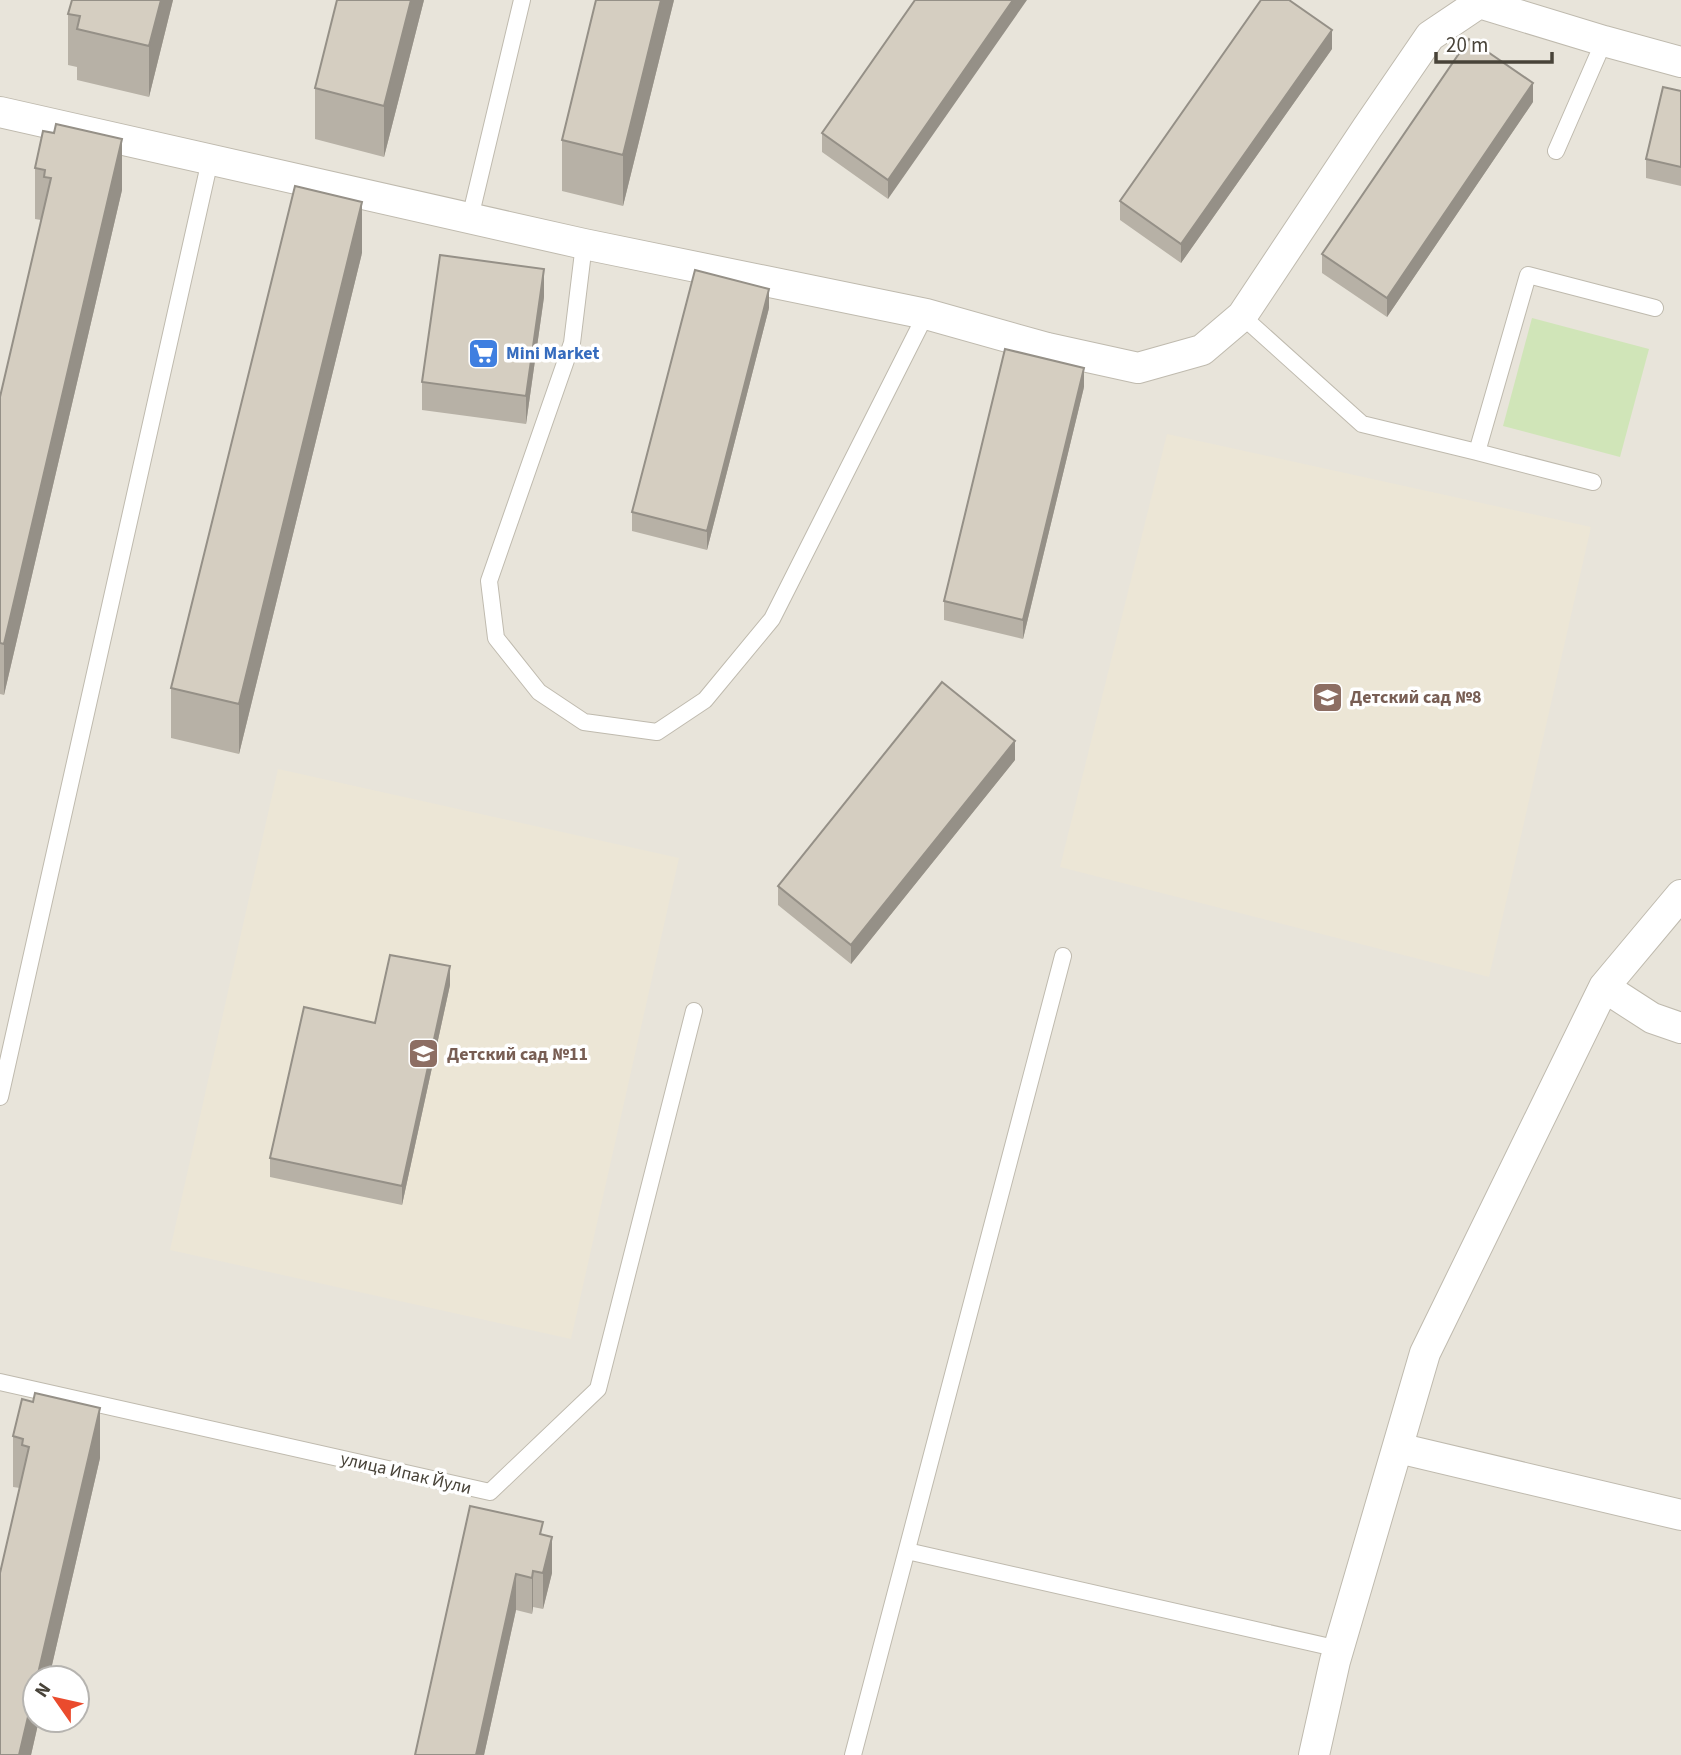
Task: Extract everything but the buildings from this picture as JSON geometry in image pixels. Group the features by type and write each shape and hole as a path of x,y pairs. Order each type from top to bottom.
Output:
{"street":[{"path":"0,113 584,244 926,314 1047,348 1138,368 1202,350 1242,316 1430,36 1478,1 1681,62"},
{"path":"1314,1755 1339,1650 1425,1353 1604,987 1681,895"},
{"path":"1604,987 1652,1018 1681,1027"},
{"path":"1398,1448 1681,1515"}],"lane":[{"path":"470,218 522,0"},
{"path":"1556,151 1604,41"},
{"path":"0,1097 210,160"},
{"path":"584,244 572,343 489,581 496,638 539,692 584,722 657,732 705,700 772,619 926,314"},
{"path":"1477,452 1528,275 1655,308"},
{"path":"1242,316 1362,424 1593,482"},
{"path":"853,1755 1063,956"},
{"name":"улица Ипак Йули","path":"0,1382 491,1492 598,1389 694,1011"},
{"path":"907,1550 1339,1650"}],"shaded area":[{"path":"0,0 1681,0 1681,1755 0,1755"},
{"name":"Детский сад №8","path":"1167,434 1591,527 1489,977 1060,867"},
{"name":"Детский сад №11","path":"278,769 679,858 571,1339 170,1250"}],"green space":[{"path":"1532,318 1649,349 1620,457 1503,426"}],"place":[{"name":"Mini Market","path":"483,353"},
{"name":"Детский сад №8","path":"1327,697"},
{"name":"Детский сад №11","path":"424,1054"}]}
